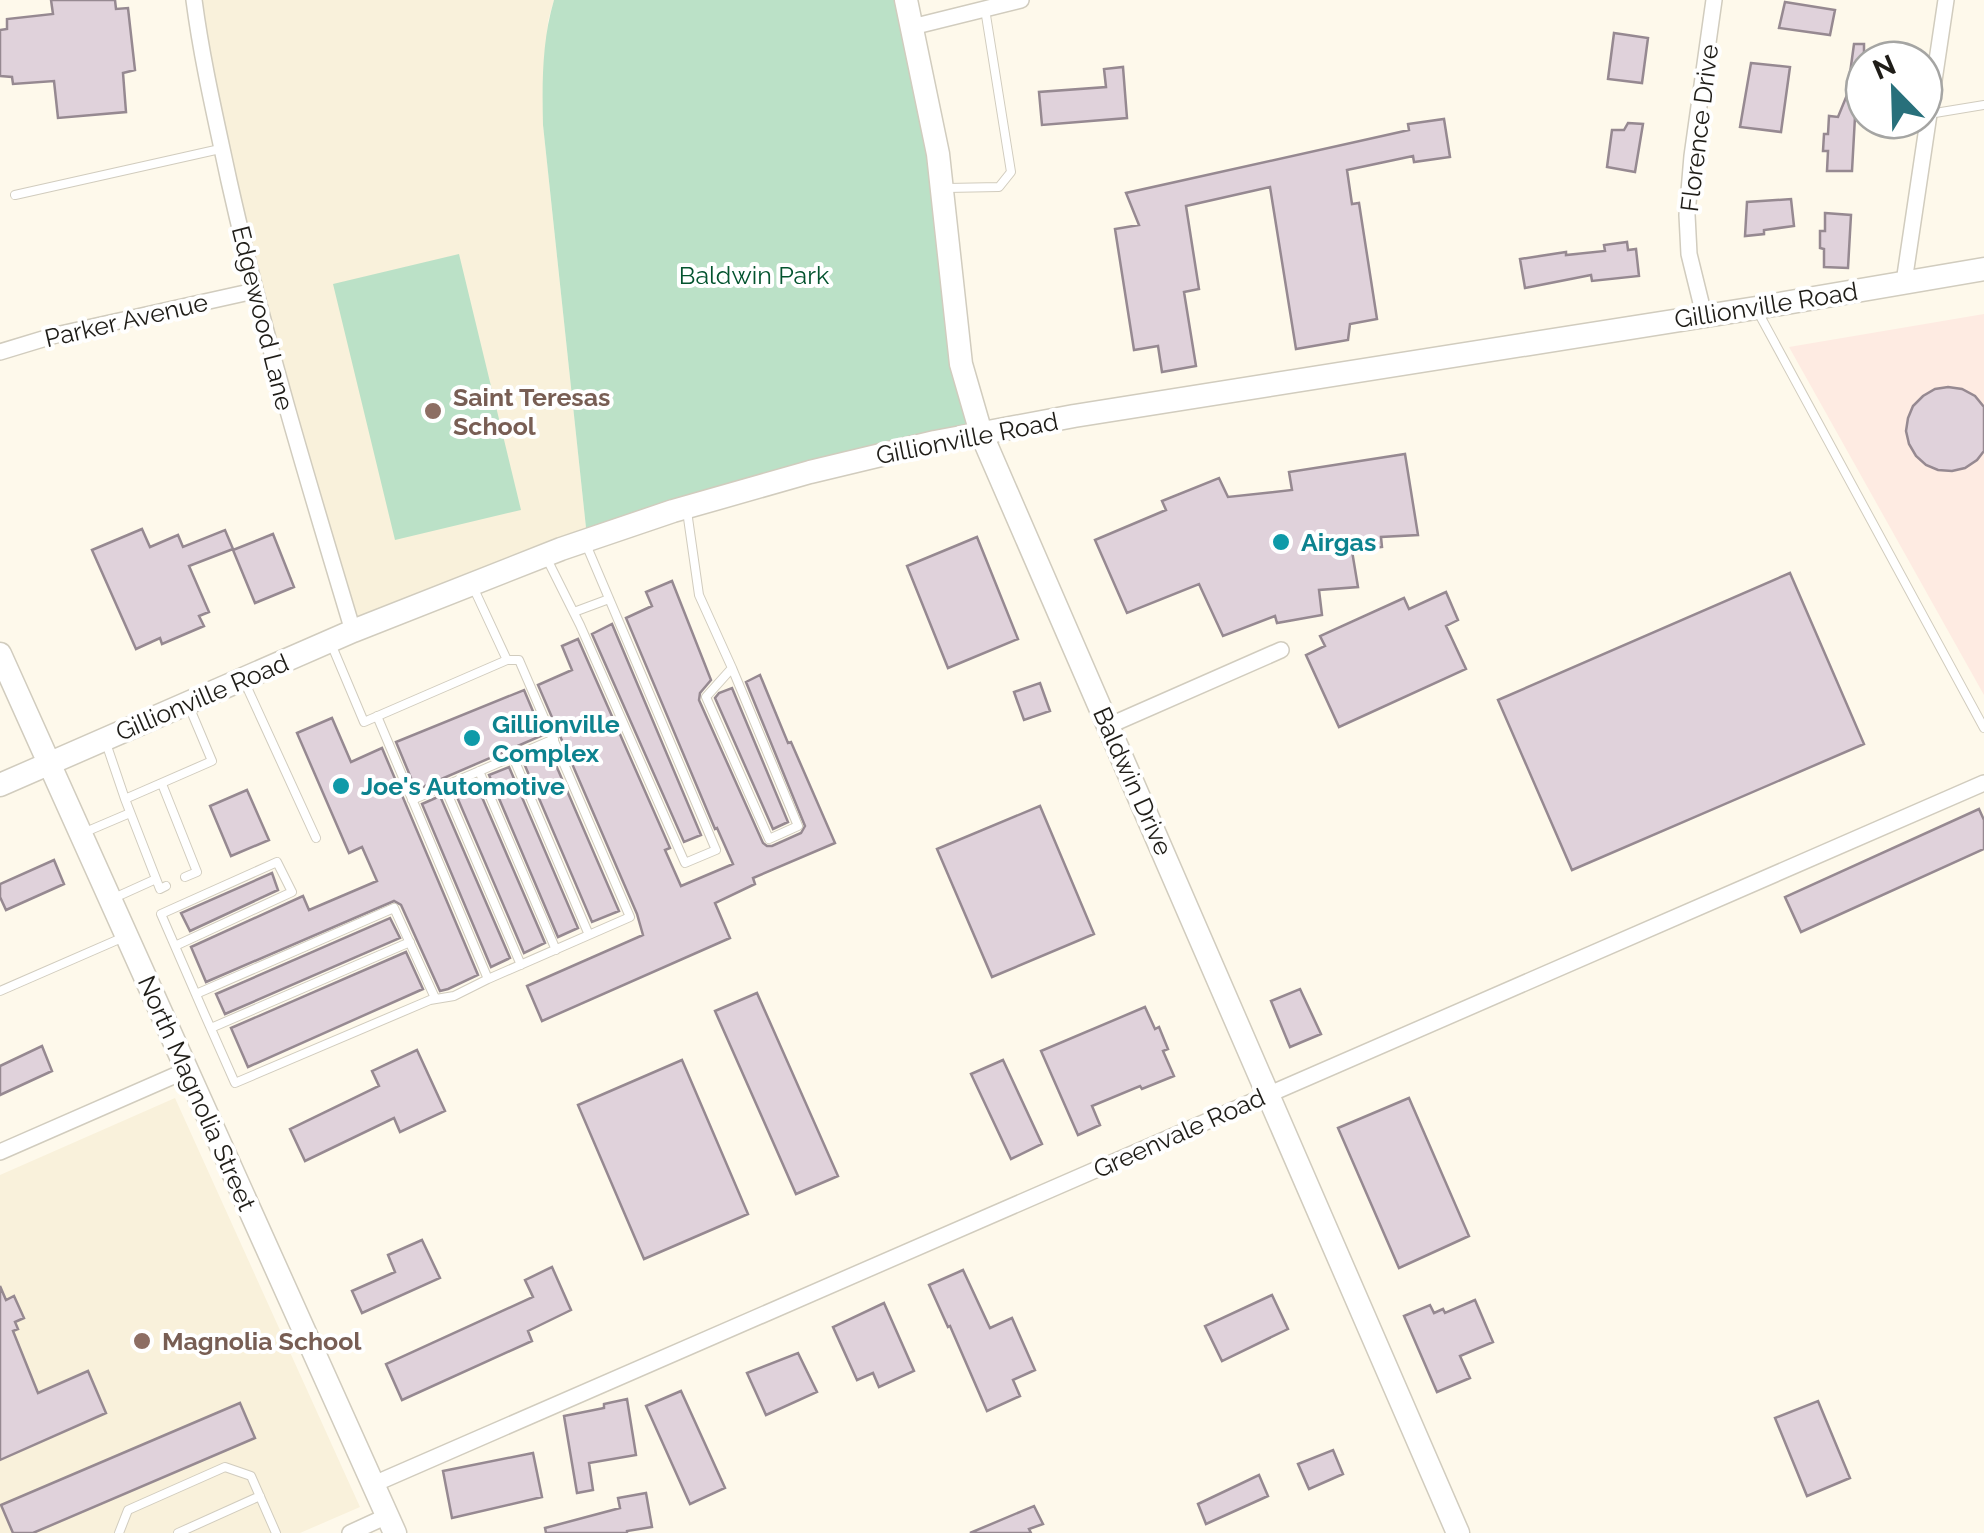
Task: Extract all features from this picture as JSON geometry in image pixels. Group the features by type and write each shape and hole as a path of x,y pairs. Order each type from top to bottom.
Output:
{"street":[{"name":"Edgewood Lane","path":"194,0 203,65 254,292 353,632"},
{"name":"Baldwin Drive","path":"906,0 938,154 962,364 981,433 1458,1533"},
{"path":"912,27 1022,0"},
{"name":"Florence Drive","path":"1704,315 1689,254 1687,215 1714,0"},
{"path":"1940,40 1946,0"},
{"path":"1904,282 1925,140"},
{"name":"Gillionville Road","path":"0,785 353,632 584,541 687,507 828,468 1074,416 1984,268"},
{"name":"Parker Avenue","path":"0,352 56,335 254,292"},
{"path":"1108,726 1280,650"},
{"name":"North Magnolia Street","path":"0,654 391,1524"},
{"name":"Greenvale Road","path":"374,1484 1984,783"},
{"path":"0,1152 186,1070"},
{"path":"350,1533 391,1524"}],"lane":[{"path":"942,188 999,187 1010,172 985,9"},
{"path":"1944,112 1984,105"},
{"path":"15,195 222,149"},
{"path":"1756,308 1984,728"},
{"path":"687,507 699,596 732,668 798,826 770,838 706,698 732,668"},
{"path":"545,556 574,612 685,863 716,850 584,541"},
{"path":"472,584 507,660"},
{"path":"574,612 609,598"},
{"path":"175,946 292,892 277,862 161,914 175,946 196,994 211,1028 235,1083 435,998 454,996 630,917 520,660 507,660 364,722 330,642"},
{"path":"243,679 316,838"},
{"path":"124,799 212,761 188,703"},
{"path":"376,716 488,979"},
{"path":"104,739 156,880 160,889 166,886"},
{"path":"412,800 554,739"},
{"path":"513,757 590,934"},
{"path":"478,772 556,950"},
{"path":"162,784 197,872 184,878"},
{"path":"444,786 521,965"},
{"path":"82,834 130,813"},
{"path":"166,832 179,826"},
{"path":"176,856 188,851"},
{"path":"111,899 156,880"},
{"path":"196,994 394,908 435,998"},
{"path":"0,992 127,936"},
{"path":"211,1028 410,942"},
{"path":"119,1533 128,1510 225,1468 251,1476 276,1533"},
{"path":"178,1533 260,1496"}],"shaded area":[{"name":"Saint Teresas School","path":"200,0 554,0 548,21 543,125 587,537 355,628 257,286 207,67"},
{"path":"1984,314 1984,695 1789,347"},
{"name":"Magnolia School","path":"175,1098 360,1507 300,1533 0,1533 0,1175"}],"green space":[{"name":"Baldwin Park","path":"554,0 904,0 979,431 587,537 543,125 545,46"},
{"path":"459,254 521,510 395,540 333,284"}],"building":[{"path":"51,0 115,0 116,9 128,8 135,70 123,73 126,112 58,118 54,81 13,84 12,77 0,76 0,30 7,29 7,19 53,14"},
{"path":"1785,2 1835,10 1830,35 1779,28"},
{"path":"1614,33 1648,38 1642,83 1608,79"},
{"path":"1751,63 1790,67 1781,132 1740,127"},
{"path":"1123,67 1127,118 1042,125 1039,92 1106,87 1104,69"},
{"path":"1844,102 1844,140 1854,140 1852,171 1827,171 1824,134 1828,134 1829,116 1838,117"},
{"path":"1444,119 1450,157 1414,162 1413,156 1347,170 1352,204 1359,203 1377,319 1350,324 1348,340 1296,349 1270,187 1186,206 1199,289 1184,292 1196,366 1162,372 1158,346 1134,350 1115,229 1139,225 1126,193 1409,130 1408,124"},
{"path":"1628,123 1643,124 1635,172 1607,167 1612,130 1624,130"},
{"path":"1791,199 1794,226 1745,236 1747,202"},
{"path":"1825,213 1851,215 1848,268 1824,267 1820,231 1825,231"},
{"path":"1627,242 1628,250 1636,249 1639,276 1592,281 1591,275 1525,288 1520,259 1605,251 1604,245"},
{"path":"1948,387 1975,396 1984,407 1984,451 1965,468 1952,471 1926,465 1916,456 1906,431 1913,406 1935,389"},
{"name":"Airgas","path":"1405,454 1418,535 1381,537 1382,547 1352,551 1358,587 1319,590 1322,615 1277,623 1275,616 1223,636 1199,584 1127,613 1095,540 1166,510 1162,501 1219,478 1228,497 1292,490 1289,472"},
{"path":"142,529 150,547 178,535 183,547 225,530 233,549 189,566 209,612 199,616 204,626 162,644 160,638 136,649 92,550"},
{"path":"273,534 294,587 255,603 233,550"},
{"path":"977,537 1018,639 948,668 907,566"},
{"path":"1790,573 1864,744 1572,870 1498,700"},
{"path":"672,581 711,680 699,700 763,843 772,846 801,833 805,826 746,682 760,675 835,843 753,878 755,884 715,903 730,938 542,1021 527,986 643,935 538,685 572,670 562,646 578,639 670,848 665,850 681,886 733,864 626,618 652,606 646,592"},
{"path":"1446,592 1458,620 1446,626 1466,669 1339,727 1306,655 1325,646 1320,636 1404,598 1409,609"},
{"path":"612,624 701,835 684,842 592,634"},
{"path":"1040,683 1050,711 1024,720 1014,692"},
{"path":"732,688 788,822 773,829 715,698"},
{"name":"Gillionville Complex","path":"524,690 543,735 416,790 396,742"},
{"path":"332,718 351,762 382,748 478,975 440,991 401,905 394,901 206,982 191,947 303,896 309,910 377,881 362,847 349,853 297,733"},
{"path":"549,749 619,911 592,922 523,761"},
{"path":"509,767 578,928 558,937 489,775"},
{"path":"475,781 545,943 524,953 454,790"},
{"path":"247,790 269,840 231,856 210,806"},
{"path":"440,796 510,958 491,967 422,804"},
{"path":"1040,806 1094,934 992,977 937,849"},
{"path":"1979,809 1984,820 1984,849 1801,932 1785,897"},
{"path":"54,860 64,884 6,910 0,884"},
{"path":"272,873 278,890 190,931 181,913"},
{"path":"390,918 400,938 225,1014 216,994"},
{"path":"406,952 423,989 248,1067 231,1028"},
{"path":"1300,989 1321,1034 1290,1047 1271,1001"},
{"path":"757,993 838,1176 796,1194 715,1011"},
{"path":"1145,1007 1155,1029 1159,1027 1168,1049 1163,1051 1174,1076 1092,1106 1100,1125 1078,1135 1041,1051"},
{"path":"42,1046 52,1071 0,1095 0,1066"},
{"path":"417,1050 445,1111 400,1132 394,1118 305,1161 290,1129 379,1086 372,1071"},
{"path":"682,1060 748,1214 644,1259 578,1105"},
{"path":"1003,1060 1042,1144 1011,1159 971,1074"},
{"path":"1409,1098 1469,1236 1399,1268 1338,1128"},
{"path":"422,1240 440,1278 362,1313 352,1291 395,1272 388,1255"},
{"path":"552,1267 571,1310 528,1331 532,1341 402,1400 386,1364 533,1297 525,1280"},
{"path":"963,1270 990,1328 1012,1318 1035,1370 1013,1380 1020,1396 987,1411 929,1285"},
{"path":"0,1286 6,1300 14,1296 24,1318 15,1322 18,1329 13,1331 38,1393 88,1371 106,1413 0,1460"},
{"path":"1272,1295 1288,1329 1222,1361 1205,1326"},
{"path":"1475,1300 1493,1342 1460,1356 1470,1378 1437,1392 1404,1316 1430,1305 1434,1313 1443,1309 1445,1313"},
{"path":"884,1303 914,1371 879,1387 873,1373 857,1380 833,1327"},
{"path":"798,1353 817,1392 766,1415 747,1373"},
{"path":"681,1391 725,1488 690,1504 646,1406"},
{"path":"627,1399 636,1455 589,1463 593,1490 577,1493 564,1416"},
{"path":"1818,1401 1850,1478 1807,1496 1775,1418"},
{"path":"240,1403 255,1438 33,1533 13,1533 1,1505"},
{"path":"1333,1450 1343,1474 1309,1489 1298,1464"},
{"path":"533,1453 542,1497 452,1518 443,1471"},
{"path":"1259,1475 1268,1496 1206,1524 1198,1504"},
{"path":"646,1493 652,1527 627,1533 546,1533 545,1528 620,1508 618,1498"},
{"path":"1034,1506 1043,1524 1029,1529 1031,1533 970,1533"}],"place":[{"name":"Saint Teresas School","path":"433,411"},
{"name":"Airgas","path":"1281,542"},
{"name":"Gillionville Complex","path":"472,738"},
{"name":"Joe's Automotive","path":"341,786"},
{"name":"Magnolia School","path":"142,1341"}]}
